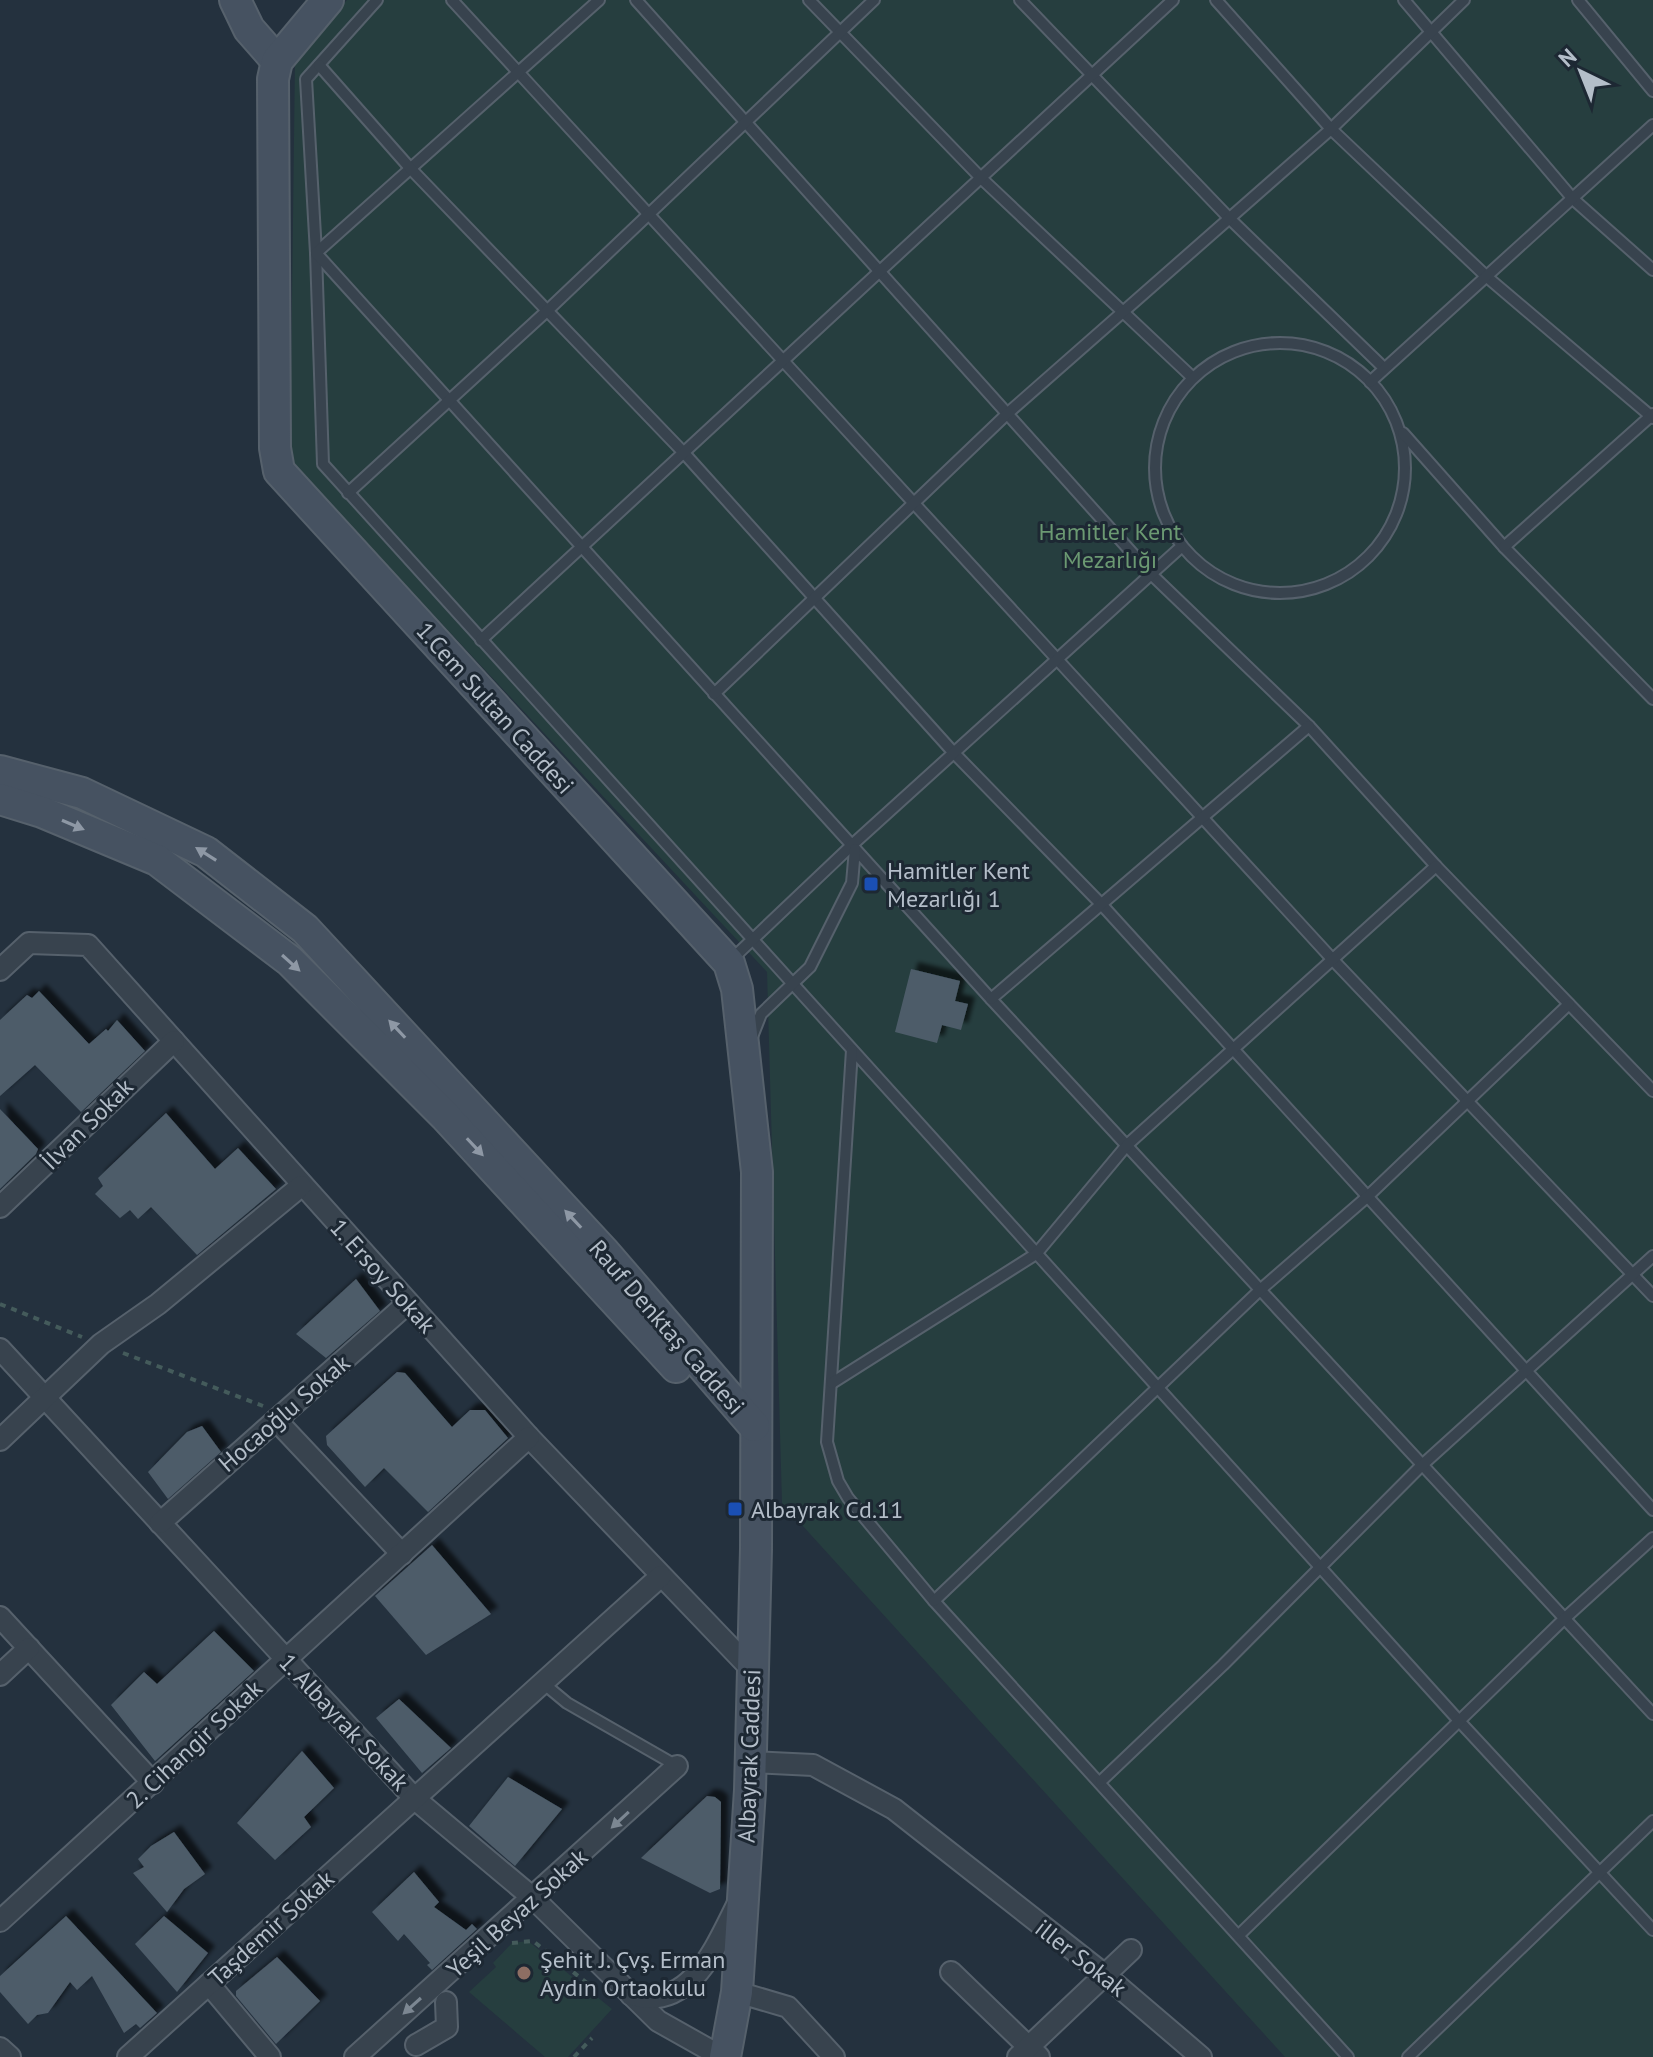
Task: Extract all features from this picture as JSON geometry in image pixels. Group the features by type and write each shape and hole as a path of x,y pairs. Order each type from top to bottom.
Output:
{"street":[{"path":"235,0 249,29 277,61 328,0"},
{"name":"1.Cem Sultan Caddesi","path":"277,61 273,95 275,448 279,471 729,963 737,989 757,1172 754,1440"},
{"name":"Rauf Denktaş Caddesi","path":"0,771 82,793 206,852 305,929 605,1253 754,1440"},
{"name":"Rauf Denktaş Caddesi","path":"0,799 42,812 157,860 290,961 478,1151 754,1440"},
{"name":"1. Ersoy Sokak","path":"0,970 29,943 88,945 529,1437 753,1671"},
{"name":"İlvan Sokak","path":"0,1207 174,1041"},
{"path":"0,1440 47,1399 101,1344 158,1304 301,1186"},
{"name":"Hocaoğlu Sokak","path":"160,1523 270,1413 408,1303"},
{"name":"1. Albayrak Sokak","path":"0,1349 415,1799 533,1898 658,2021 724,2057"},
{"path":"270,1413 402,1554"},
{"name":"2. Cihangir Sokak","path":"0,1921 529,1437"},
{"name":"Albayrak Caddesi","path":"724,2057 737,1992 751,1762 754,1440"},
{"name":"Taşdemir Sokak","path":"128,2057 661,1576"},
{"path":"0,1617 153,1783"},
{"path":"0,1675 29,1648"},
{"name":"iller Sokak","path":"751,1762 813,1765 894,1809 957,1862 1105,1975 1201,2057"},
{"name":"Yeşil Beyaz Sokak","path":"355,2057 677,1766"},
{"path":"631,1995 663,1999 702,1973 743,1893"},
{"path":"951,1972 1028,2054 1131,1950"},
{"path":"209,1984 270,2057"},
{"path":"737,1992 788,2007 834,2057"},
{"path":"416,2045 447,2027 446,2002"},
{"path":"0,2048 10,2057"}],"lane":[{"path":"377,0 306,79 323,464 1461,1723 1653,1930"},
{"path":"452,0 1334,961 1653,1296"},
{"path":"316,253 599,0"},
{"path":"636,0 1151,574 1309,726 1436,866 1653,1091"},
{"path":"809,0 981,178 1192,377"},
{"path":"348,493 549,309 874,0"},
{"path":"1020,0 1230,219 1384,368"},
{"path":"481,640 1173,0"},
{"path":"1216,0 1331,129 1487,277 1652,416 1504,547"},
{"path":"1404,0 1432,29 1573,199 1653,270"},
{"path":"714,694 1008,413 1331,129 1464,0"},
{"path":"1578,0 1653,91"},
{"path":"319,65 410,168 549,309 684,453 812,599 953,752 1102,905 1653,1510"},
{"path":"1370,382 1653,125"},
{"path":"316,253 991,999 1653,1714"},
{"path":"1402,431 1407,469 1400,508 1382,542 1355,569 1321,587 1283,594 1245,589 1210,573 1181,547 1163,515 1154,479 1157,441 1170,407 1192,377 1227,353 1267,342 1309,344 1348,360 1370,382 1392,409 1402,431 1504,547 1652,695"},
{"path":"729,963 953,752 1181,547"},
{"path":"991,999 1204,820 1309,726"},
{"path":"744,1053 761,1014 810,967 852,883 854,847"},
{"path":"832,1383 1036,1254 1127,1145 1436,866"},
{"path":"934,1601 1260,1290 1367,1197 1569,1004"},
{"path":"852,1050 827,1442 838,1481 934,1601 1101,1781 1348,2057"},
{"path":"1101,1781 1421,1466 1653,1256"},
{"path":"1239,1935 1461,1723 1564,1619 1653,1538"},
{"path":"543,1683 567,1703 677,1766"},
{"path":"1408,2057 1653,1821"}],"path":[{"path":"0,1304 270,1413"},
{"path":"574,2057 592,2038"}],"green space":[{"name":"Hamitler Kent Mezarlığı","path":"347,0 1653,0 1653,2057 1285,2057 782,1503 767,972 290,461 295,57"},
{"path":"528,1941 612,2009 568,2057 545,2057 469,1992 496,1967 493,1963 512,1943"}],"building":[{"path":"911,969 960,981 955,1001 968,1004 961,1030 942,1025 937,1043 895,1032"},
{"path":"39,991 89,1044 106,1029 108,1031 117,1020 145,1051 81,1112 35,1065 0,1096 0,1020 27,995 32,998"},
{"path":"0,1109 38,1149 0,1189"},
{"path":"166,1113 215,1169 238,1148 276,1189 197,1255 151,1207 138,1219 130,1210 120,1218 95,1194 103,1186 98,1178"},
{"path":"356,1279 380,1311 326,1358 296,1334"},
{"path":"397,1372 405,1373 452,1427 470,1410 485,1410 508,1438 428,1512 384,1468 365,1487 327,1445 326,1436"},
{"path":"202,1426 221,1452 168,1499 148,1472 187,1432"},
{"path":"432,1545 491,1614 426,1655 375,1596"},
{"path":"214,1631 254,1671 155,1761 111,1705 144,1672 157,1684"},
{"path":"399,1699 451,1748 422,1773 376,1718"},
{"path":"302,1751 334,1788 304,1817 311,1827 275,1860 237,1823"},
{"path":"508,1777 562,1809 515,1866 469,1826"},
{"path":"707,1796 721,1802 720,1889 710,1893 641,1858"},
{"path":"174,1832 205,1874 184,1889 167,1912 133,1873 144,1867 138,1859 151,1846"},
{"path":"414,1872 439,1902 434,1907 466,1930 472,1924 477,1929 432,1970 427,1965 430,1963 404,1934 398,1941 372,1912"},
{"path":"66,1916 157,2013 140,2028 136,2024 124,2033 92,1976 77,1990 70,1982 48,2013 37,2015 28,2024 0,1992 0,1976"},
{"path":"164,1916 208,1953 177,1992 135,1944"},
{"path":"277,1957 320,2001 276,2044 236,1996 236,1991"}],"place":[{"name":"Hamitler Kent Mezarlığı 1","path":"871,884"},
{"name":"Albayrak Cd.11","path":"735,1509"},
{"name":"Şehit J. Çvş. Erman Aydın Ortaokulu","path":"524,1973"}]}
